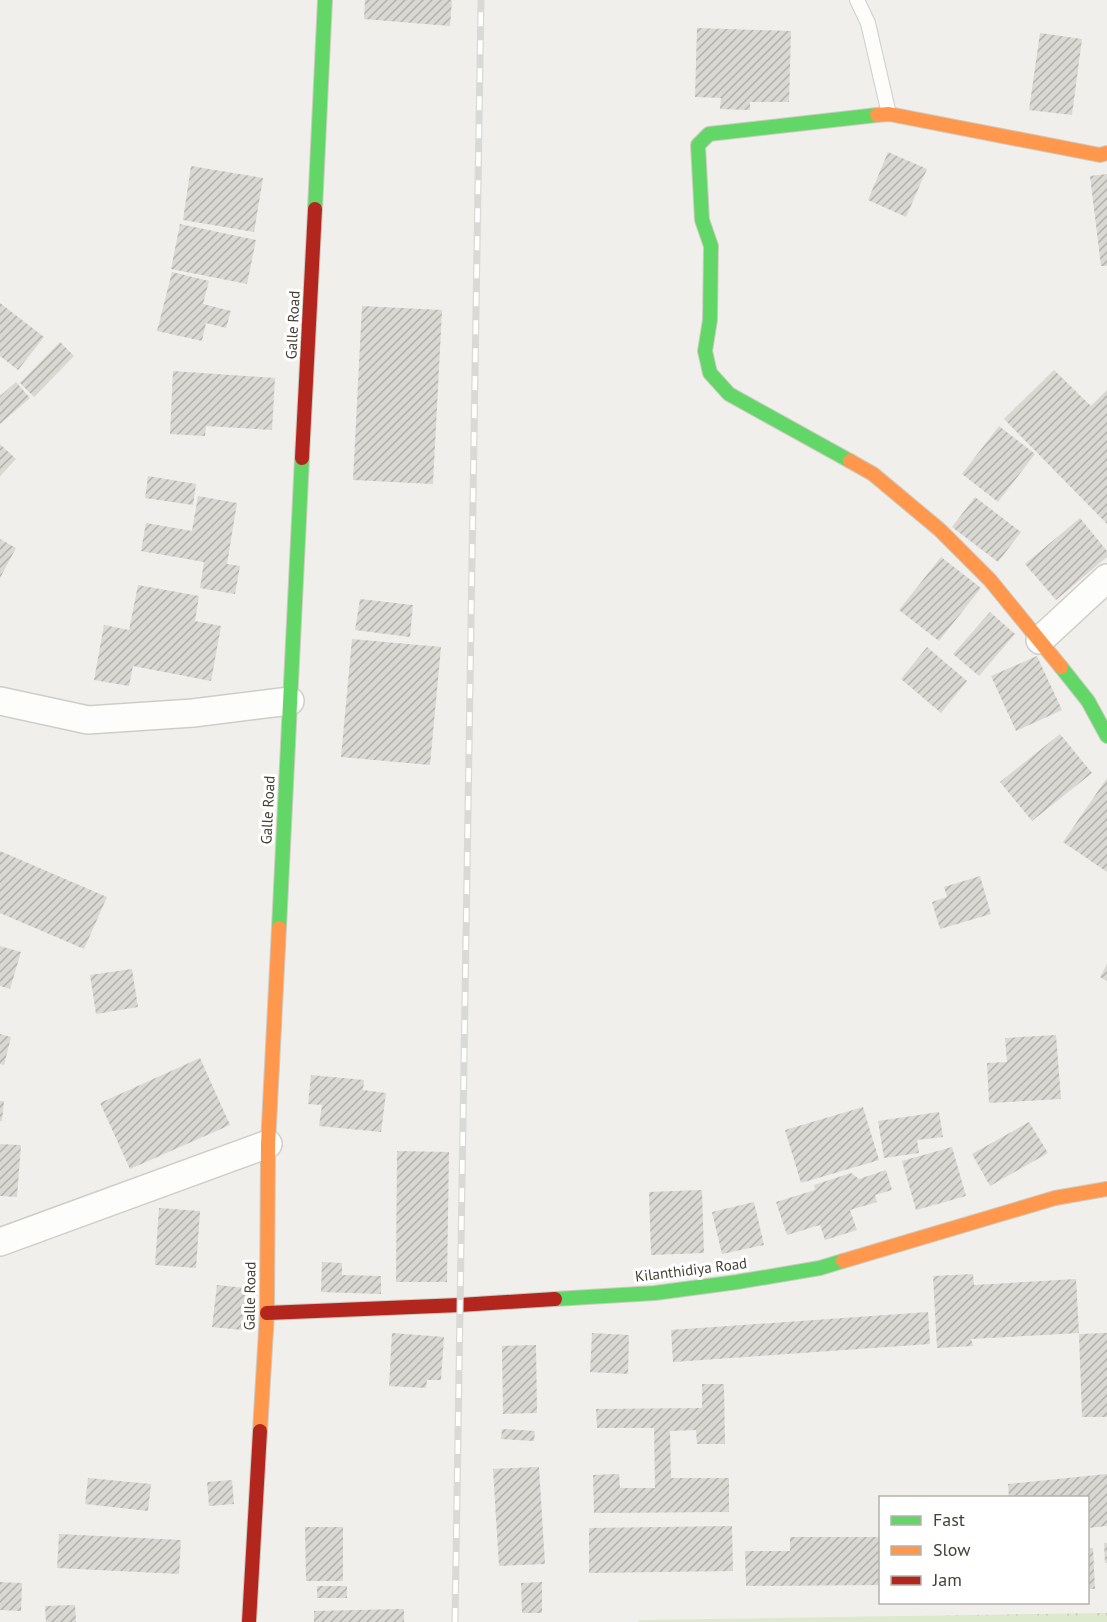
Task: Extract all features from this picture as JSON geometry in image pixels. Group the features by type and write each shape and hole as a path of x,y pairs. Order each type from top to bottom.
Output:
{"main road":[{"name":"Galle Road","path":"249,1622 267,1313 268,1144 326,0"},
{"path":"1107,153 1100,155 889,114 709,134 698,145 702,220 711,246 710,320 705,351 710,373 729,394 873,474 940,530 990,580 1040,640 1088,701 1107,736"},
{"name":"Kilanthidiya Road","path":"267,1313 460,1305 655,1293 737,1282 820,1268 1055,1198 1107,1189"}],"street":[{"path":"1040,640 1107,578"},
{"path":"0,700 88,720 193,713 290,701"},
{"path":"0,1242 268,1144"}],"lane":[{"path":"857,0 868,23 889,114"}],"green space":[{"path":"1107,1613 1107,1622 637,1622 640,1620"}],"building":[{"path":"365,0 452,0 450,26 364,19"},
{"path":"697,28 791,31 789,102 750,102 750,110 720,109 721,98 695,97"},
{"path":"1040,33 1082,39 1072,115 1029,110"},
{"path":"888,152 927,169 906,217 868,200"},
{"path":"191,166 263,178 254,232 183,220"},
{"path":"1107,174 1107,266 1101,266 1090,176"},
{"path":"180,224 256,240 247,284 171,269"},
{"path":"172,272 209,281 203,304 231,311 226,328 206,323 202,341 157,331"},
{"path":"0,303 44,337 18,370 0,356"},
{"path":"362,306 442,310 433,484 353,480"},
{"path":"60,342 74,356 34,397 20,383"},
{"path":"1054,370 1091,406 1107,390 1107,524 1004,419"},
{"path":"173,371 275,378 272,430 206,426 205,436 170,434"},
{"path":"16,382 30,398 0,424 0,396"},
{"path":"999,426 1035,454 998,502 962,474"},
{"path":"0,444 16,459 0,476"},
{"path":"148,476 196,484 193,505 145,498"},
{"path":"198,496 237,503 227,564 240,566 235,594 200,588 204,562 141,551 146,523 192,531"},
{"path":"975,497 1021,532 998,562 952,527"},
{"path":"1080,518 1107,551 1107,557 1056,600 1025,564"},
{"path":"0,539 16,548 0,578"},
{"path":"941,557 981,588 939,641 899,610"},
{"path":"138,585 199,596 195,621 221,626 211,681 133,666 129,686 94,680 104,625 129,630"},
{"path":"360,599 413,605 410,637 355,630"},
{"path":"990,612 1015,634 979,676 953,654"},
{"path":"352,639 441,647 430,765 341,757"},
{"path":"927,647 967,681 941,713 901,679"},
{"path":"1037,656 1062,710 1016,731 991,676"},
{"path":"1060,734 1092,773 1032,821 1000,782"},
{"path":"1107,778 1107,872 1063,842"},
{"path":"0,851 107,897 84,949 0,913"},
{"path":"980,876 991,914 940,929 932,902 947,897 944,887"},
{"path":"0,946 21,952 10,989 0,986"},
{"path":"1107,964 1107,981 1100,977"},
{"path":"132,969 138,1007 96,1014 90,975"},
{"path":"0,1034 11,1037 4,1065 0,1064"},
{"path":"1056,1035 1061,1099 989,1103 987,1063 1007,1062 1005,1038"},
{"path":"200,1058 230,1125 130,1169 100,1103"},
{"path":"311,1075 364,1080 363,1090 386,1093 381,1132 319,1126 322,1105 308,1104"},
{"path":"0,1101 4,1101 2,1121 0,1121"},
{"path":"863,1107 879,1160 801,1183 785,1130"},
{"path":"939,1112 943,1137 917,1140 919,1153 884,1158 878,1121"},
{"path":"1029,1122 1048,1153 990,1186 972,1154"},
{"path":"0,1144 21,1145 17,1197 0,1196"},
{"path":"952,1147 966,1196 916,1210 902,1161"},
{"path":"397,1151 449,1152 447,1282 396,1282"},
{"path":"886,1170 892,1190 875,1195 877,1202 850,1210 857,1230 825,1240 820,1225 787,1235 776,1202 815,1190 814,1185 851,1173 859,1179"},
{"path":"702,1190 704,1253 651,1255 649,1192"},
{"path":"754,1202 764,1245 722,1254 712,1212"},
{"path":"159,1208 200,1211 196,1268 155,1265"},
{"path":"322,1262 342,1263 342,1275 381,1276 381,1294 321,1292"},
{"path":"973,1274 974,1285 1076,1279 1079,1333 971,1339 973,1346 937,1348 933,1276"},
{"path":"217,1285 246,1288 242,1330 212,1327"},
{"path":"928,1312 930,1344 673,1362 671,1330"},
{"path":"392,1333 444,1337 441,1380 427,1380 426,1388 389,1386"},
{"path":"592,1333 629,1335 628,1374 590,1372"},
{"path":"1107,1333 1107,1417 1082,1417 1079,1334"},
{"path":"536,1345 537,1413 503,1414 502,1346"},
{"path":"702,1384 724,1384 725,1444 697,1444 696,1430 670,1431 671,1478 729,1478 729,1512 594,1513 593,1475 619,1474 620,1488 655,1488 654,1428 597,1428 596,1409 702,1408"},
{"path":"502,1429 535,1431 534,1441 501,1439"},
{"path":"539,1467 545,1564 499,1566 493,1469"},
{"path":"1107,1474 1107,1526 1089,1528 1089,1496 1009,1496 1008,1484"},
{"path":"88,1478 151,1484 148,1511 85,1504"},
{"path":"232,1480 234,1504 209,1506 207,1482"},
{"path":"732,1526 733,1571 589,1573 589,1528"},
{"path":"305,1527 343,1527 343,1581 306,1581"},
{"path":"59,1534 181,1540 179,1574 57,1568"},
{"path":"790,1537 879,1537 879,1585 746,1586 745,1551 790,1551"},
{"path":"1104,1543 1107,1543 1107,1563 1105,1563"},
{"path":"1089,1548 1093,1548 1095,1589 1089,1589"},
{"path":"0,1582 22,1583 21,1611 0,1610"},
{"path":"542,1582 542,1613 522,1613 521,1583"},
{"path":"317,1586 347,1586 347,1598 317,1598"},
{"path":"75,1605 76,1622 46,1622 45,1606"},
{"path":"404,1609 404,1622 314,1622 314,1611"}],"railway":[{"path":"455,1622 481,0"}],"traffic: fast":[{"path":"315,209 325,0"},
{"path":"850,461 729,394 710,373 705,351 710,320 711,246 702,220 698,145 709,134 877,115"},
{"path":"279,928 302,458"},
{"path":"1061,667 1088,701 1107,736"},
{"path":"555,1299 655,1293 820,1268 843,1261"}],"traffic: slow":[{"path":"877,115 889,114 1100,155 1107,153"},
{"path":"850,461 873,474 940,530 990,580 1061,667"},
{"path":"260,1431 267,1313 268,1144 279,928"},
{"path":"843,1261 1055,1198 1107,1189"}],"traffic: jam":[{"path":"302,458 315,209"},
{"path":"267,1313 555,1299"},
{"path":"249,1622 260,1431"}]}
